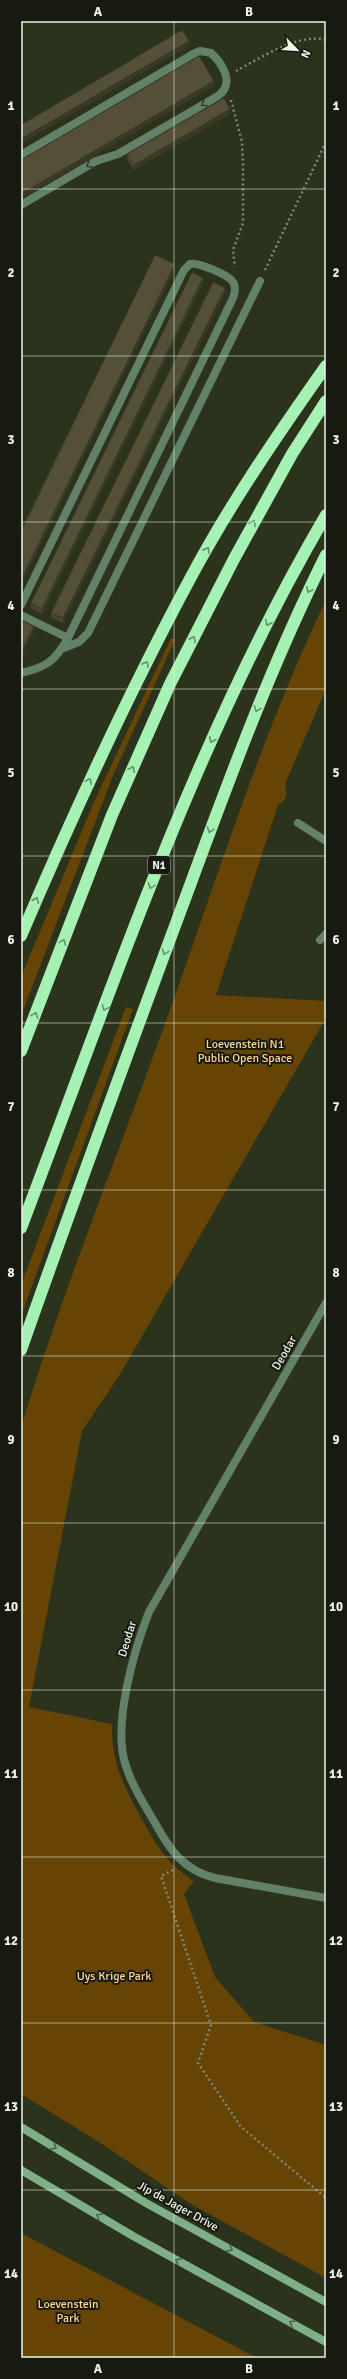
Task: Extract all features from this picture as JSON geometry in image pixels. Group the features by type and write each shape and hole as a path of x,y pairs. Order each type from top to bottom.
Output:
{"highway":[{"path":"21,936 74,814 140,673 192,576 260,462 326,366"},
{"path":"21,1051 112,815 170,684 237,552 292,454 326,401"},
{"name":"N1","path":"21,1228 171,833 226,709 287,587 326,515"},
{"path":"21,1350 93,1147 210,832 293,621 326,555"}],"main road":[{"name":"Jip de Jager Drive","path":"21,2127 146,2203 326,2302"},
{"path":"21,2170 133,2236 326,2342"}],"street":[{"path":"21,155 200,51 211,53 227,76 224,90 218,96 118,154 96,161 21,205"},
{"path":"21,605 184,270 190,264 200,264 230,279 235,288 233,298 68,638 48,664 21,673"},
{"path":"61,649 79,642 88,633 260,281"},
{"path":"21,615 68,638"},
{"path":"298,824 326,841"},
{"name":"Deodar","path":"326,1303 157,1594 137,1644 122,1719 121,1740 124,1762 137,1790 169,1848 184,1864 199,1873 215,1878 326,1898"}],"path":[{"path":"227,76 274,50 304,40 326,40"},
{"path":"224,90 234,104 236,124 242,142 244,163 243,223 233,250 236,268 230,279"},
{"path":"260,281 326,142"},
{"path":"184,1864 161,1876 212,2025 198,2063 241,2127 315,2187 326,2198"}],"green space":[{"path":"326,600 326,689 285,784 286,796 284,801 278,805 216,995 326,1001 326,1018 119,1376 82,1431 29,1707 112,1724 112,1737 116,1762 124,1785 136,1808 164,1854 177,1868 194,1881 184,1894 215,1977 254,2022 326,2045 326,2278 191,2204 102,2144 21,2094 21,1427 57,1318 157,1047 264,745 283,696"},
{"path":"171,638 175,640 114,773 21,1016 21,977 94,802"},
{"path":"126,1007 133,1009 21,1316 21,1285"},
{"name":"Loevenstein Park","path":"21,2233 257,2358 21,2358"}],"building":[{"path":"182,30 189,41 21,139 21,125"},
{"path":"199,56 214,81 21,194 21,160"},
{"path":"224,98 230,109 134,165 127,154"},
{"path":"155,255 175,264 21,580 21,531"},
{"path":"192,272 203,278 42,609 31,603"},
{"path":"213,282 225,288 63,618 51,613"},
{"path":"23,621 34,626 21,652 21,624"}],"park label":[{"name":"Loevenstein N1 Public Open Space","path":"245,1051"},
{"name":"Uys Krige Park","path":"114,1976"}]}
